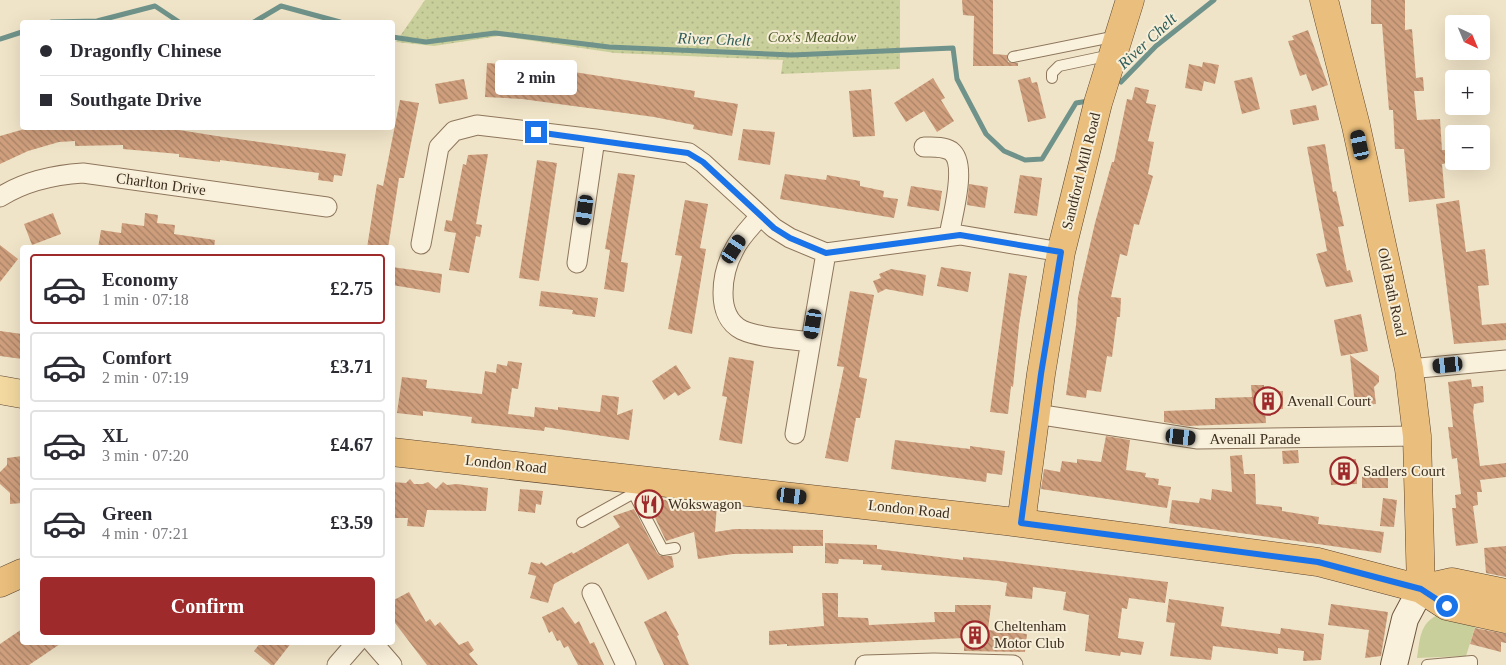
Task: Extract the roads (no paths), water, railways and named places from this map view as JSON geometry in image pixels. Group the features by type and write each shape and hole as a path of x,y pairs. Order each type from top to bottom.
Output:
{"highway":[{"name":"Sandford Mill Road","path":"1021,523 1061,252 1115,46 1130,0"},
{"name":"Old Bath Road","path":"1324,0 1356,126 1409,369 1417,436 1421,589"},
{"name":"London Road","path":"395,452 630,485 1021,523 1318,562 1421,589 1447,606 1506,619"},
{"path":"0,583 20,574"},
{"name":"London Road","path":"1421,589 1452,582 1506,593"}],"main road":[{"path":"0,390 20,394"},
{"path":"1394,665 1405,619 1421,589"}],"street":[{"path":"421,244 436,154 443,141 454,131 478,125 595,139 688,153 703,162 760,216 790,238 826,253 949,236 968,236 1061,252"},
{"path":"577,263 595,139"},
{"path":"924,147 946,149 958,161 960,173 949,236"},
{"name":"Charlton Drive","path":"0,197 49,177 82,173 327,207"},
{"path":"760,216 740,239 729,260 724,292 727,315 736,326 749,332 810,342"},
{"path":"794,434 826,253"},
{"path":"1409,369 1506,360"},
{"name":"Avenall Parade","path":"1036,414 1198,439 1417,436"},
{"path":"592,593 626,665"},
{"path":"337,665 354,645"},
{"path":"375,645 392,665"},
{"path":"865,665 954,663 1013,665"}],"lane":[{"path":"1012,57 1115,46"},
{"path":"1052,78 1052,73 1059,66 1115,46"},
{"path":"582,522 630,485 663,550 675,548"},
{"path":"1427,665 1472,661 1472,665"}],"waterway":[{"name":"River Chelt","path":"1121,82 1156,46 1214,0"},
{"name":"River Chelt","path":"101,20 155,6 176,20"},
{"name":"River Chelt","path":"257,20 281,6 333,20"},
{"name":"River Chelt","path":"0,39 20,33"},
{"name":"River Chelt","path":"395,37 426,42 495,33 609,47 792,55 953,48 957,79 986,134 1004,151 1025,160 1042,159 1076,103 1088,101"}],"place":[{"name":"Avenall Court","path":"1268,401"},
{"name":"Sadlers Court","path":"1344,471"},
{"name":"Wokswagon","path":"649,504"},
{"name":"Cheltenham Motor Club","path":"975,635"}],"park label":[{"name":"Cox's Meadow","path":"812,37"}]}
